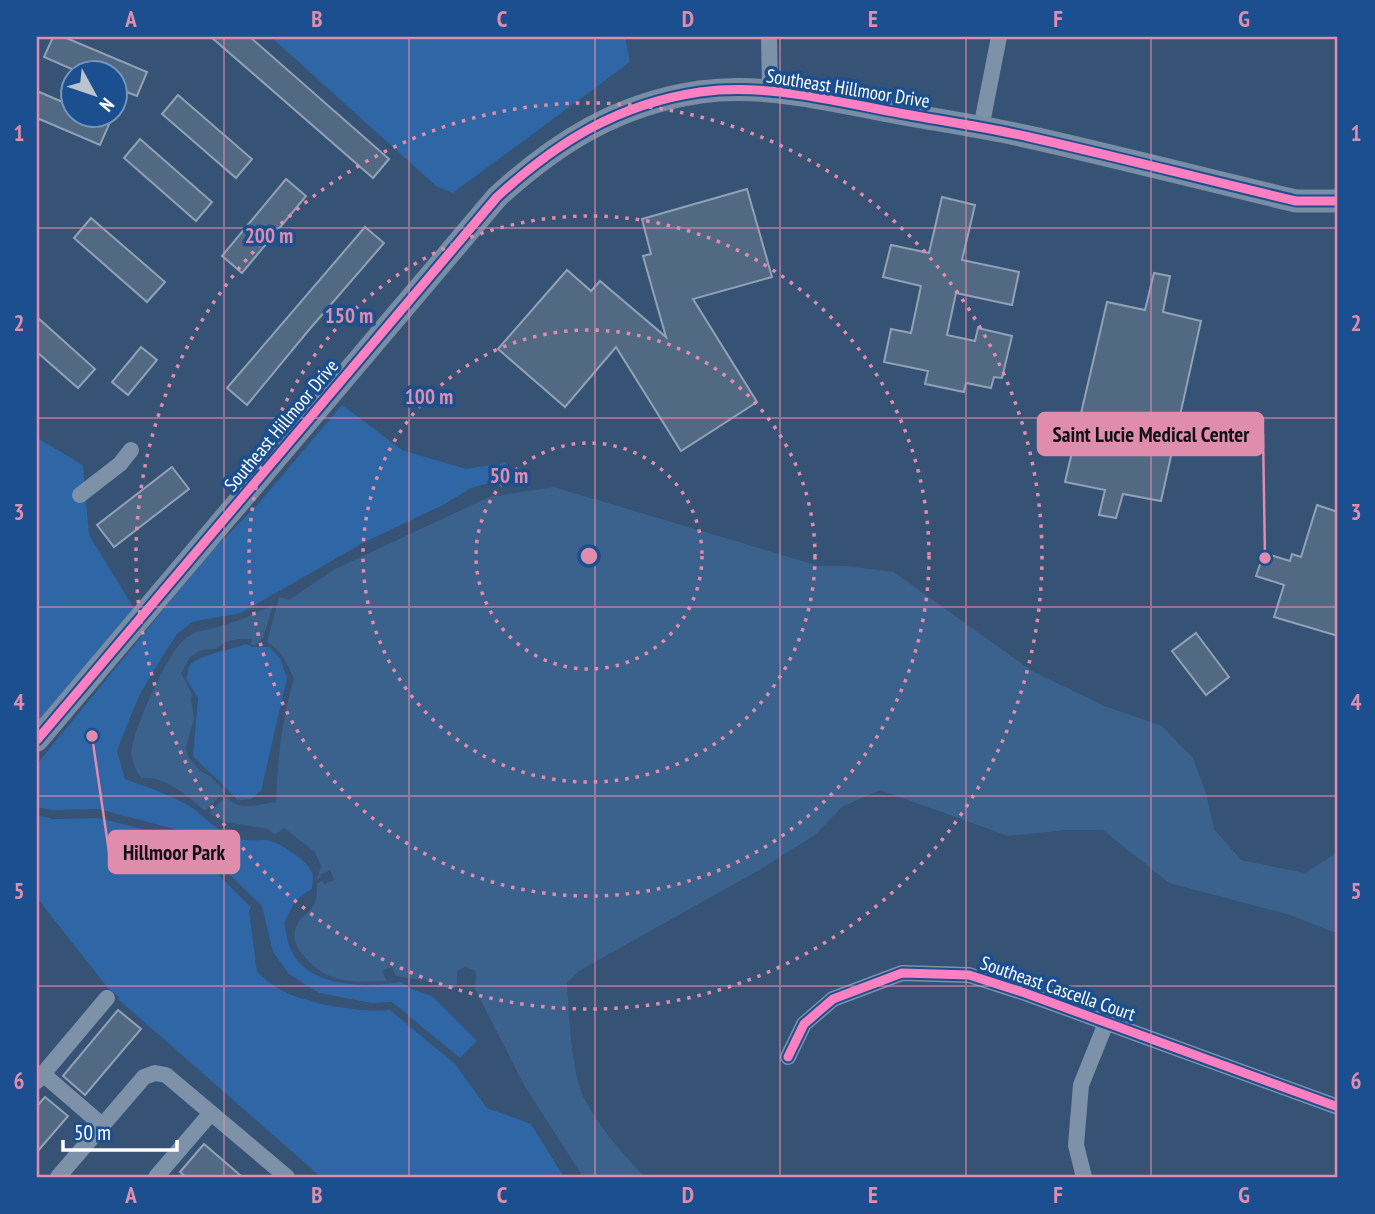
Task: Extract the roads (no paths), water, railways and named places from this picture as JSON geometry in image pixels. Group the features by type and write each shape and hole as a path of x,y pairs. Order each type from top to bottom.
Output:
{"street":[{"path":"769,37 770,90"},
{"path":"981,128 999,37"},
{"name":"Southeast Hillmoor Drive","path":"37,740 497,197 563,143 624,113 661,100 702,92 770,90 981,128 1297,201 1338,201"},
{"path":"80,495 120,464 131,450"},
{"name":"Southeast Cascella Court","path":"788,1057 804,1024 833,999 902,973 969,975 1338,1107"},
{"path":"102,1125 40,1077 107,998"},
{"path":"1084,1177 1076,1145 1081,1085 1106,1023"},
{"path":"58,1177 144,1077 155,1073 166,1075 287,1177"},
{"path":"161,1175 211,1114"}],"place":[{"name":"Saint Lucie Medical Center","path":"1265,558"},
{"name":"Hillmoor Park","path":"92,736"}]}
